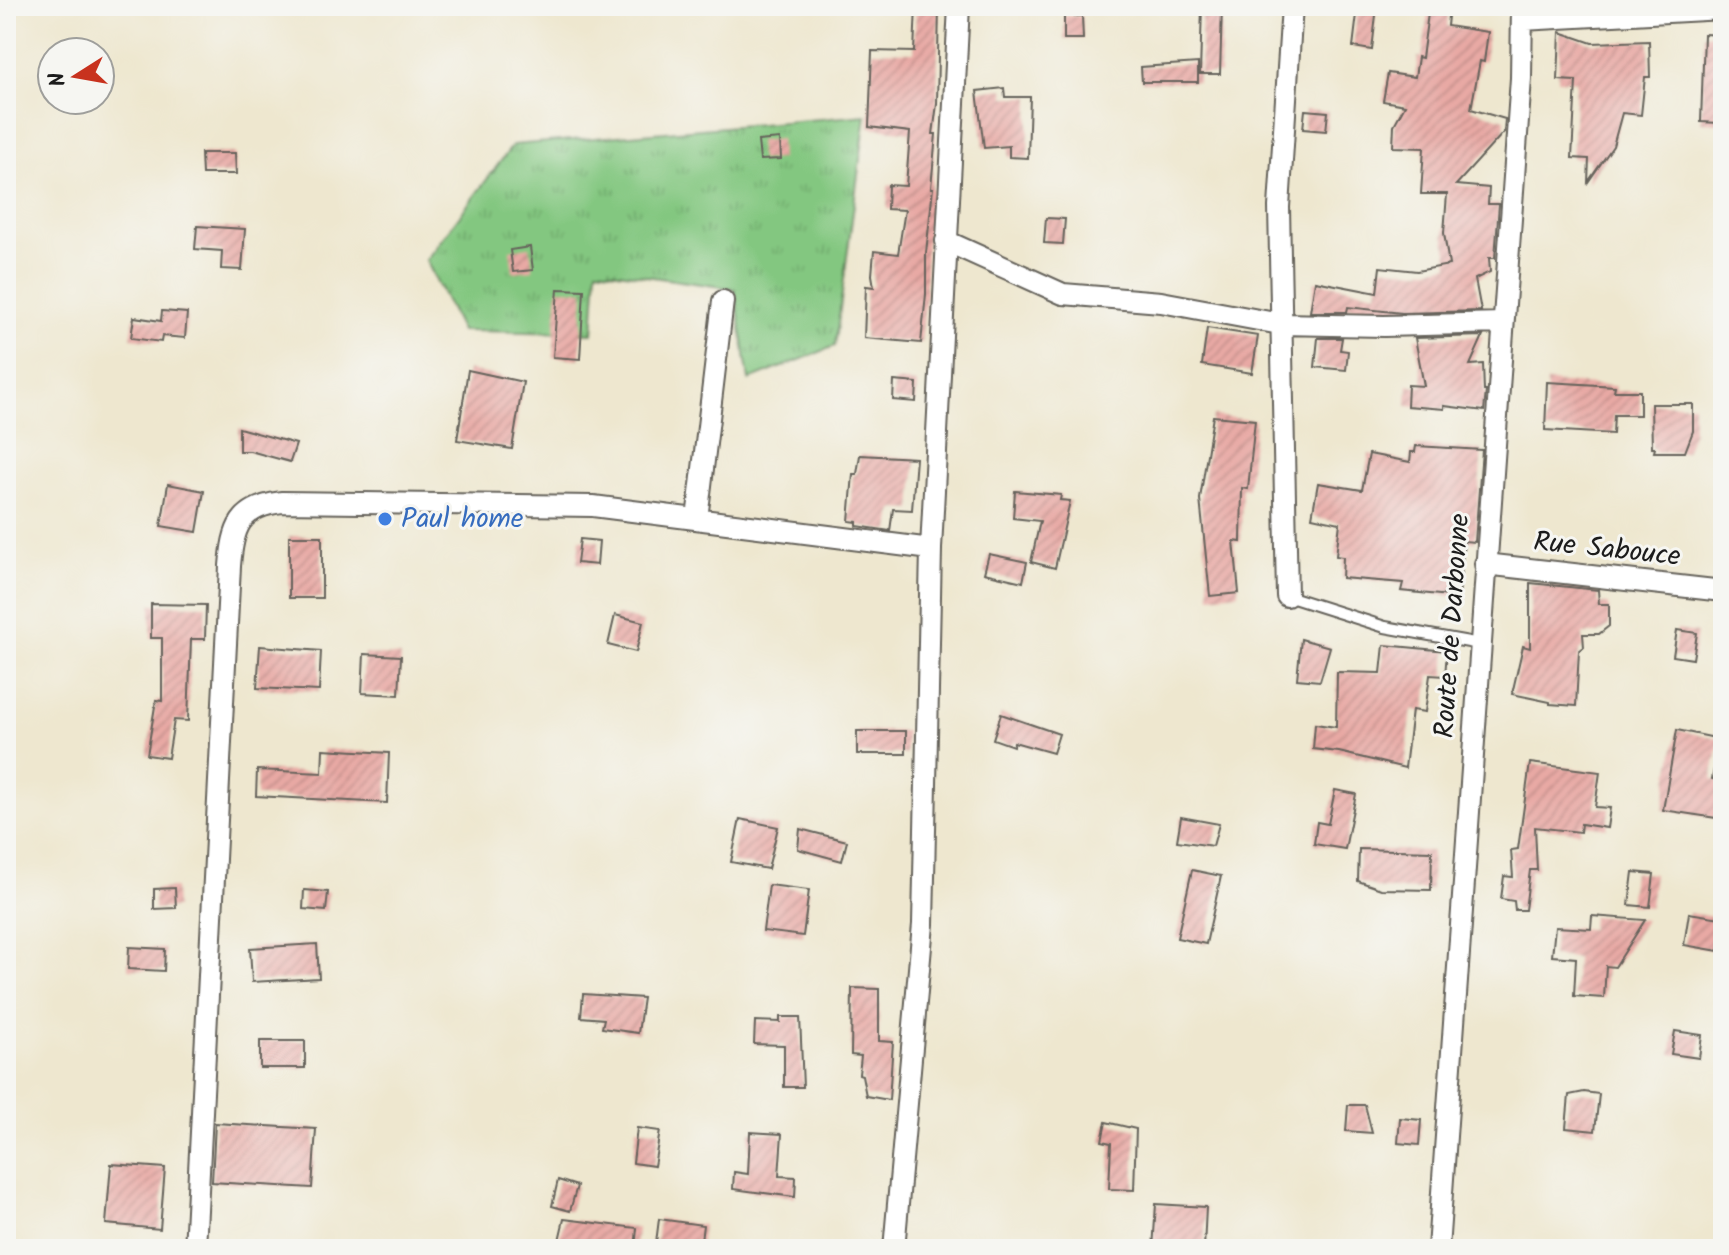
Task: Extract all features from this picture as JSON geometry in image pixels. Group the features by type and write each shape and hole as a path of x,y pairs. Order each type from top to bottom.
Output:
{"street":[{"path":"894,1249 923,924 931,549 959,6"},
{"path":"1287,596 1279,207 1292,6"},
{"path":"1522,13 1723,9"},
{"name":"Route de Darbonne","path":"1438,1249 1521,78 1522,13"},
{"path":"946,241 1063,294 1161,302 1280,324 1384,326 1503,323"},
{"path":"697,519 723,301"},
{"path":"195,1249 230,566 232,539 248,512 259,506 282,502 593,506 931,549"},
{"name":"Rue Sabouce","path":"1485,564 1723,591"}],"lane":[{"path":"1287,596 1385,627 1480,644"}],"green space":[{"path":"866,115 835,346 749,380 735,289 597,269 593,333 461,331 426,260 513,145"}],"building":[{"path":"916,6 939,6 937,104 933,134 936,134 921,343 864,338 866,286 874,287 874,251 898,254 905,210 887,209 888,185 906,186 910,132 869,127 872,51 914,52"},
{"path":"1202,6 1222,6 1220,74 1200,74"},
{"path":"1358,6 1377,6 1372,50 1353,47"},
{"path":"1429,6 1449,6 1447,26 1488,32 1484,62 1480,61 1471,109 1505,119 1504,132 1456,185 1489,188 1488,204 1499,204 1495,258 1489,258 1490,272 1475,279 1481,311 1402,313 1348,307 1347,312 1310,312 1315,281 1377,293 1380,267 1417,271 1449,265 1444,233 1447,194 1421,194 1424,148 1393,147 1394,125 1405,105 1383,101 1388,73 1415,77 1418,57 1422,58"},
{"path":"1064,16 1082,16 1083,39 1064,39"},
{"path":"1560,32 1592,43 1649,41 1650,77 1645,77 1641,115 1622,113 1613,146 1588,182 1589,159 1572,158 1576,81 1558,80"},
{"path":"1704,34 1723,35 1719,123 1701,122"},
{"path":"1198,63 1198,82 1142,82 1141,67"},
{"path":"1004,88 1005,97 1030,97 1028,158 1009,157 1009,146 984,148 977,91"},
{"path":"1305,110 1328,112 1326,131 1303,129"},
{"path":"780,139 781,159 760,160 758,141"},
{"path":"201,153 235,153 236,174 202,174"},
{"path":"1046,218 1065,219 1063,244 1044,243"},
{"path":"197,226 245,229 242,270 221,269 222,251 195,249"},
{"path":"530,247 533,270 513,272 510,250"},
{"path":"558,289 584,290 580,359 553,357"},
{"path":"162,311 187,313 185,338 162,336 161,342 131,338 134,317 161,321"},
{"path":"1207,328 1258,336 1252,373 1202,365"},
{"path":"1483,336 1470,365 1483,364 1486,391 1484,411 1407,406 1408,385 1424,386 1415,338"},
{"path":"1318,338 1342,338 1340,350 1348,351 1346,370 1315,367"},
{"path":"468,370 523,382 512,449 457,440"},
{"path":"894,381 917,383 916,402 893,400"},
{"path":"1547,382 1615,386 1614,391 1640,391 1640,415 1614,415 1613,434 1545,430"},
{"path":"1651,404 1693,404 1693,431 1685,452 1654,452"},
{"path":"1213,416 1255,420 1248,489 1242,488 1241,542 1234,541 1239,593 1210,596 1200,499"},
{"path":"239,428 296,444 290,462 239,451"},
{"path":"1416,446 1482,450 1475,542 1464,541 1459,597 1401,591 1403,583 1342,578 1343,557 1336,556 1340,523 1312,517 1318,483 1362,490 1369,454 1410,462 1411,452 1415,452"},
{"path":"860,455 916,458 912,510 893,509 890,531 857,526 857,522 849,521 853,474 857,474"},
{"path":"168,484 204,491 197,532 161,526"},
{"path":"1015,491 1061,495 1060,500 1070,501 1055,568 1031,562 1040,521 1013,518"},
{"path":"289,536 322,536 322,598 289,598"},
{"path":"580,539 599,541 597,565 577,563"},
{"path":"989,554 1027,562 1023,582 984,573"},
{"path":"1530,583 1598,590 1599,604 1609,604 1609,626 1599,634 1583,634 1576,706 1550,704 1512,694 1523,646 1530,648"},
{"path":"151,604 206,605 205,639 191,639 188,721 174,720 168,758 147,755 156,700 162,701 162,638 151,638"},
{"path":"615,615 643,622 636,652 608,645"},
{"path":"1677,630 1697,633 1693,659 1673,656"},
{"path":"1301,639 1330,647 1320,681 1297,679"},
{"path":"1384,645 1447,651 1445,676 1430,675 1425,712 1412,710 1405,768 1313,749 1315,724 1336,727 1337,672 1381,673"},
{"path":"260,646 321,651 319,691 257,688"},
{"path":"364,654 401,656 399,695 362,693"},
{"path":"1001,714 1059,734 1053,753 993,739"},
{"path":"1677,730 1720,739 1712,779 1723,781 1723,819 1663,810"},
{"path":"857,731 906,731 906,754 857,754"},
{"path":"323,749 389,753 387,803 256,796 257,770 322,773"},
{"path":"1530,763 1600,772 1595,807 1610,808 1607,828 1581,824 1580,832 1535,827 1537,870 1530,870 1525,910 1515,910 1514,901 1501,899 1504,876 1513,877 1511,850 1518,849"},
{"path":"1335,790 1356,794 1345,849 1314,844 1317,822 1328,824"},
{"path":"1181,817 1219,824 1213,846 1177,841"},
{"path":"740,819 778,827 768,869 731,862"},
{"path":"800,829 847,841 842,861 798,849"},
{"path":"1359,849 1432,851 1431,890 1381,889 1358,881"},
{"path":"1192,870 1221,876 1206,944 1177,938"},
{"path":"1633,872 1654,874 1650,907 1629,905"},
{"path":"769,885 809,890 803,936 763,931"},
{"path":"175,888 176,908 154,909 154,889"},
{"path":"304,890 328,892 326,911 303,909"},
{"path":"1689,913 1721,918 1723,932 1719,951 1684,945"},
{"path":"1592,916 1645,920 1615,967 1606,966 1604,998 1574,996 1576,958 1552,956 1555,927 1591,929"},
{"path":"317,944 319,978 252,982 250,948"},
{"path":"129,947 165,949 164,971 128,969"},
{"path":"852,988 879,989 879,1041 893,1042 889,1100 866,1096 862,1075 859,1074 861,1056 851,1055"},
{"path":"583,994 643,998 638,1033 602,1028 604,1019 581,1017"},
{"path":"780,1017 800,1017 803,1087 784,1087 784,1045 754,1044 755,1021 780,1022"},
{"path":"1675,1031 1702,1035 1699,1058 1671,1054"},
{"path":"260,1041 305,1041 305,1068 260,1068"},
{"path":"1584,1092 1599,1094 1595,1131 1566,1128 1569,1095"},
{"path":"1348,1105 1365,1105 1372,1133 1346,1131"},
{"path":"1400,1118 1421,1120 1419,1145 1398,1143"},
{"path":"1106,1122 1136,1129 1134,1190 1109,1189 1111,1143 1102,1141"},
{"path":"215,1123 316,1129 312,1188 212,1182"},
{"path":"637,1128 660,1131 654,1166 633,1163"},
{"path":"750,1132 782,1134 779,1176 796,1177 795,1197 733,1189 734,1172 748,1174"},
{"path":"111,1164 165,1168 160,1229 106,1224"},
{"path":"558,1180 577,1186 570,1211 552,1206"},
{"path":"1156,1204 1206,1207 1204,1249 1153,1249"},
{"path":"564,1219 637,1228 635,1249 557,1249"},
{"path":"659,1219 703,1225 700,1249 656,1243"}],"place":[{"name":"Paul home","path":"385,519"}]}
